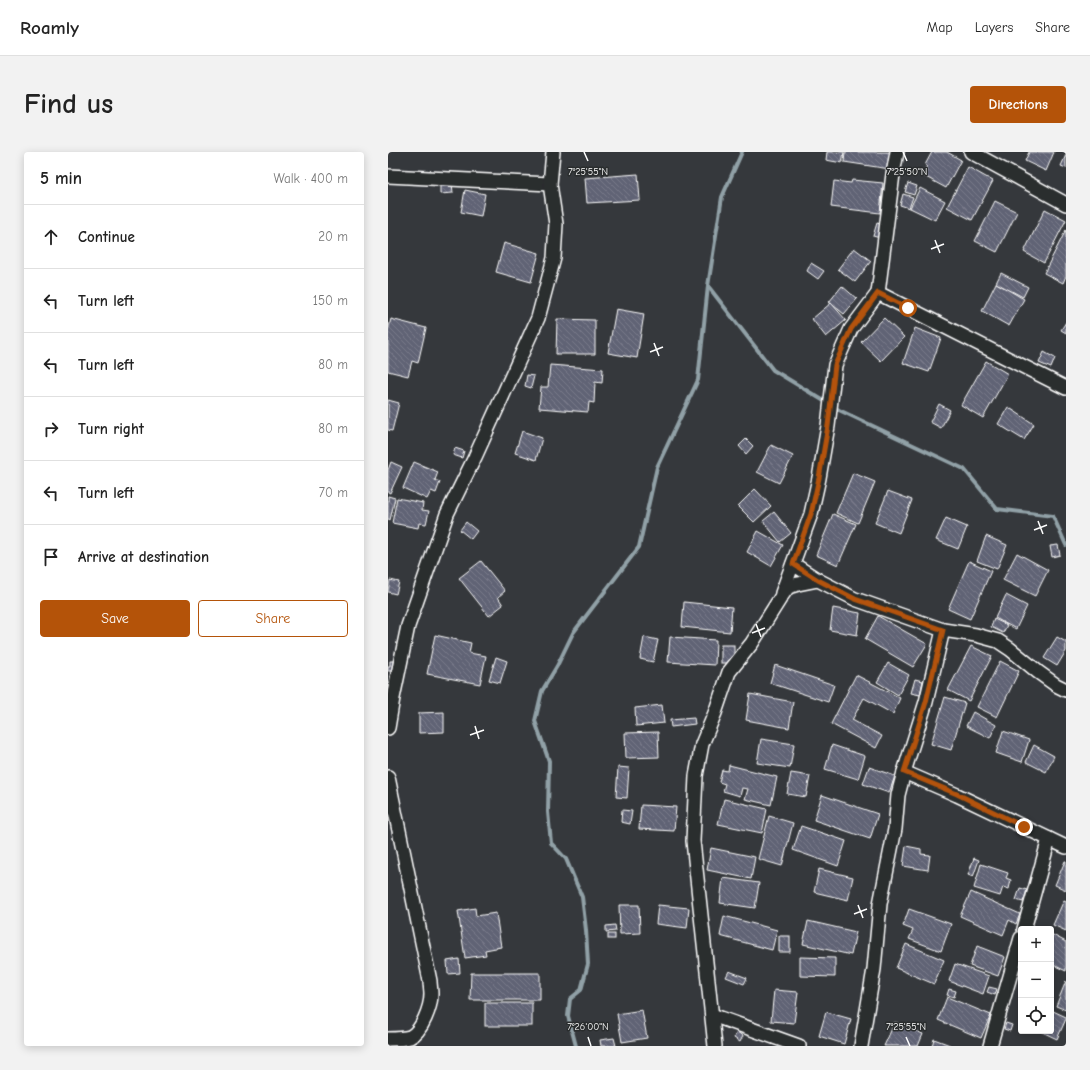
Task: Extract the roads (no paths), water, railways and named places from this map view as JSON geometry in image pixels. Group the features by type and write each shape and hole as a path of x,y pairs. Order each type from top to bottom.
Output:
{"street":[{"path":"388,728 408,626 447,514 538,318 554,258 556,224 550,184 553,152"},
{"path":"780,597 811,514 828,426 830,398 835,365 851,329 878,293 897,152"},
{"path":"971,152 1066,204"},
{"path":"388,176 550,184"},
{"path":"878,293 1066,388"},
{"path":"793,564 818,580 855,599 943,630 976,635 998,641 1056,685 1066,690"},
{"path":"715,1046 693,841 696,776 702,744 715,713 729,672 752,643 780,597 788,587 818,580"},
{"path":"861,1046 874,969 880,904 895,829 898,796 926,702 943,630"},
{"path":"904,775 957,794 1066,847"},
{"path":"388,777 430,981 431,994 425,1018 416,1032 410,1036 400,1039 388,1039"},
{"path":"1025,926 1049,839"},
{"path":"990,1046 1018,948"},
{"path":"712,1016 799,1046"}],"waterway":[{"path":"576,1046 568,1016 570,999 581,990 588,964 582,897 566,859 551,843 548,812 549,761 535,721 542,691 557,666 573,633 639,547 657,467 698,380 708,286 722,197 742,152"},
{"path":"708,286 773,370 839,410 964,469 997,509 1053,516 1066,545"}]}
